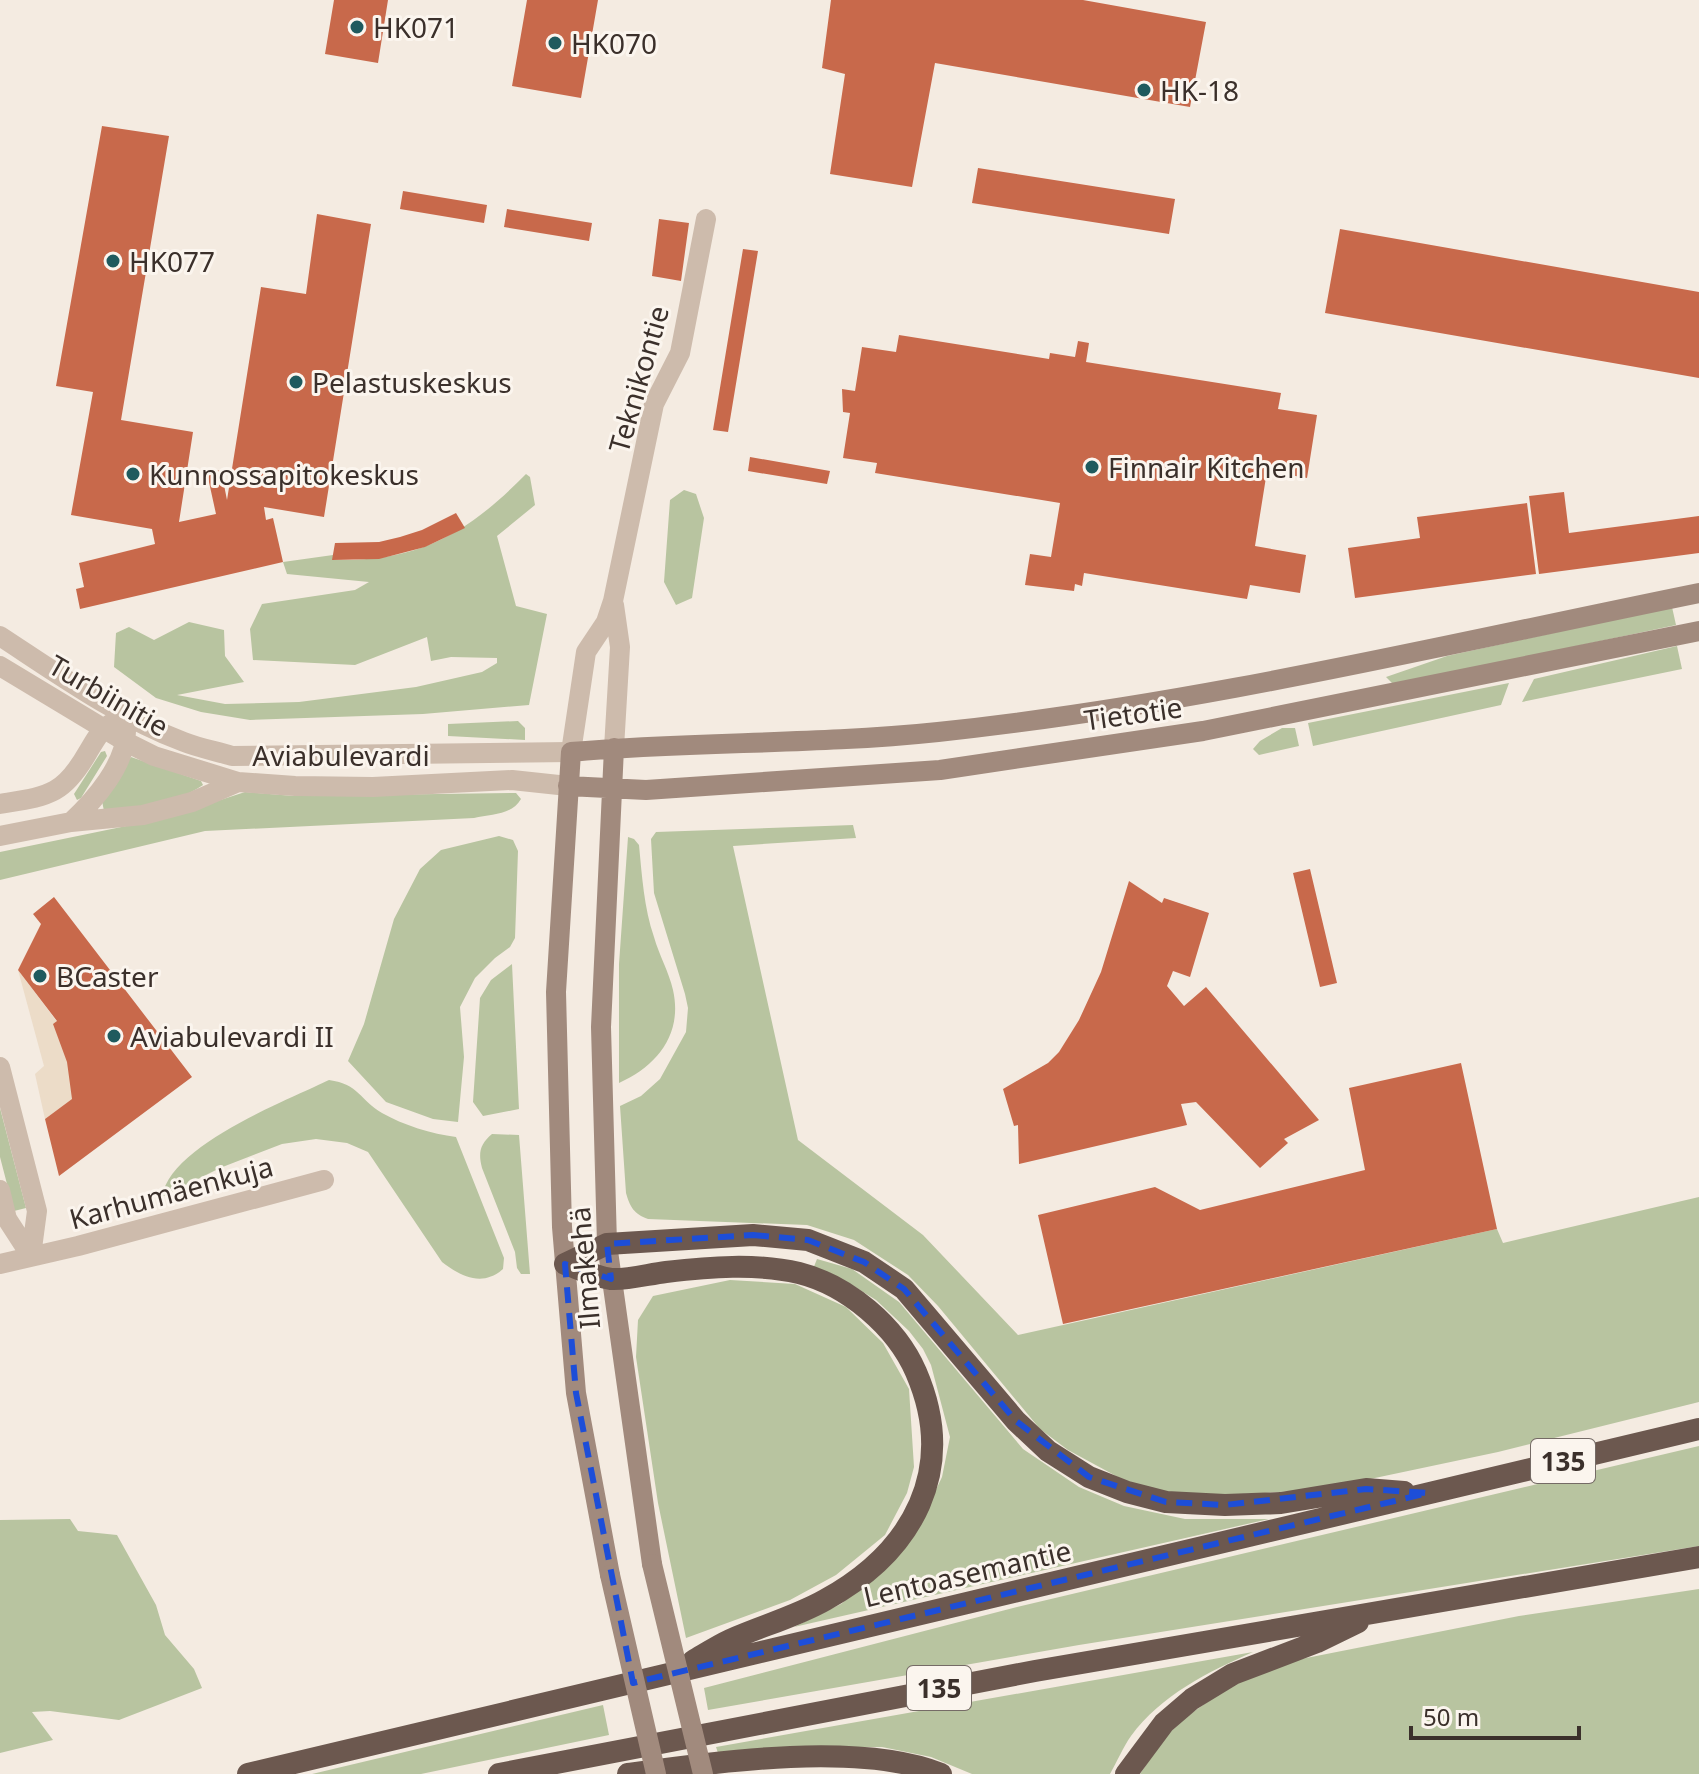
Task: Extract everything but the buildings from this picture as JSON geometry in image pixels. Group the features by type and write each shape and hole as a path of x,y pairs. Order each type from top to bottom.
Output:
{"highway":[{"path":"565,1264 607,1244 753,1235 808,1240 864,1262 904,1289 1016,1421 1048,1451 1089,1477 1127,1492 1166,1502 1225,1505 1281,1503 1366,1489 1428,1493"},
{"path":"565,1264 611,1279 739,1267 801,1274 844,1293 882,1322 913,1366 925,1394 933,1428 930,1474 920,1503 893,1546 872,1567 824,1601 729,1641 673,1673"},
{"name":"Lentoasemantie","path":"248,1774 1699,1429"},
{"name":"135","path":"499,1774 826,1709 1699,1557"},
{"path":"1126,1774 1164,1723 1192,1699 1233,1674 1317,1642 1381,1611"},
{"path":"628,1774 784,1757 846,1757 897,1762 941,1774"}],"main road":[{"name":"Tietotie","path":"571,752 938,732 1098,710 1188,696 1699,593"},
{"name":"Tietotie","path":"568,786 646,790 940,770 1203,731 1699,631"},
{"name":"Ilmakehä","path":"614,748 601,1027 607,1244 652,1564 703,1774"},
{"name":"Ilmakehä","path":"571,752 556,992 565,1264 576,1393 610,1575 656,1774"}],"street":[{"name":"Teknikontie","path":"571,752 586,652 606,622 613,601 654,404 680,353 706,219"},
{"name":"Teknikontie","path":"613,601 620,647 614,748"},
{"name":"Turbiinitie","path":"0,636 126,715"},
{"name":"Turbiinitie","path":"0,666 126,742 168,761 238,782"},
{"name":"Aviabulevardi","path":"126,715 183,742 232,756 571,752"},
{"path":"0,804 52,793 69,782 101,729 126,715 126,742 115,766 88,806 71,822"},
{"name":"Aviabulevardi","path":"0,836 71,822 143,815 192,802 238,782 373,787 520,780 568,786"},
{"path":"0,1067 37,1211 31,1256"},
{"name":"Karhumäenkuja","path":"0,1264 324,1180"},
{"path":"0,1190 7,1219 31,1256"}],"highlighted area":[{"path":"753,1235 808,1240 864,1262 904,1289 1016,1421 1089,1477 1166,1502 1225,1505 1366,1489 1428,1493 633,1683 576,1393 565,1264 611,1279 607,1244"}],"green space":[{"path":"526,474 530,477 535,505 497,536 516,606 547,614 529,705 423,714 250,720 201,712 156,698 114,667 116,633 129,627 154,640 189,622 224,630 225,656 244,682 177,695 225,704 299,702 416,687 482,672 497,663 497,658 451,657 431,661 427,637 355,665 253,660 250,629 262,604 355,590 369,582 287,574 283,562 333,555 333,560 364,559 416,549 462,528"},
{"path":"684,490 696,494 704,518 692,598 676,605 664,582 670,500"},
{"path":"1672,607 1676,625 1394,685 1386,677 1447,656"},
{"path":"1677,646 1682,669 1522,702 1534,679"},
{"path":"1509,683 1501,705 1313,746 1308,723"},
{"path":"518,721 525,728 525,740 448,736 448,724"},
{"path":"1282,728 1295,728 1299,746 1259,755 1253,749 1260,741"},
{"path":"105,751 107,756 77,800 74,794 101,752"},
{"path":"131,757 201,781 203,785 168,801 104,811 102,801"},
{"path":"245,792 294,796 516,793 521,799 507,811 474,818 205,831 0,880 0,852 165,818"},
{"path":"853,825 856,838 733,846 798,1140 923,1235 1018,1335 1497,1229 1503,1243 1699,1197 1699,1402 1498,1452 1318,1490 1224,1495 1160,1492 1127,1482 1068,1450 1040,1429 938,1306 908,1275 854,1240 807,1225 648,1219 639,1215 626,1193 620,1106 641,1096 660,1079 686,1032 688,1008 654,893 651,839 656,832"},
{"path":"499,836 513,840 518,851 515,938 510,947 475,978 460,1007 464,1057 458,1122 433,1119 386,1102 348,1061 364,1024 394,919 420,869 441,850"},
{"path":"628,837 639,845 648,915 671,983 675,1006 674,1021 664,1047 645,1067 619,1083 619,964"},
{"path":"512,964 519,1109 483,1116 473,1102 480,998 491,980"},
{"path":"329,1080 347,1085 382,1113 399,1121 456,1137 504,1258 503,1269 480,1279 464,1276 442,1262 368,1152 347,1143 316,1139 282,1144 220,1168 162,1197 170,1178 185,1160 207,1143 259,1113"},
{"path":"0,1108 26,1208 14,1211 0,1157"},
{"path":"492,1134 519,1135 530,1274 521,1274 517,1268 515,1252 482,1168 481,1149"},
{"path":"817,1259 852,1269 899,1302 1023,1449 1079,1487 1124,1506 1185,1519 1269,1519 794,1627 841,1604 869,1582 914,1536 942,1477 950,1437 931,1365 923,1349 876,1300 852,1285 813,1269"},
{"path":"730,1280 795,1284 846,1307 883,1343 909,1389 914,1467 907,1493 885,1535 836,1575 790,1600 686,1638 658,1503 636,1357 638,1320 653,1296"},
{"path":"1699,1446 1699,1546 1079,1645 708,1710 704,1688 1017,1607"},
{"path":"70,1519 78,1531 117,1535 156,1605 165,1635 194,1669 202,1688 119,1720 50,1711 32,1712 53,1740 0,1753 0,1520"},
{"path":"1699,1589 1699,1774 1140,1774 1164,1738 1186,1717 1236,1682 1291,1661 1519,1616"},
{"path":"1253,1652 1186,1686 1156,1708 1131,1736 1110,1774 972,1774 931,1757 882,1747 803,1747 718,1753 716,1747"},
{"path":"603,1705 609,1735 421,1774 312,1774"}],"shaded area":[{"path":"18,970 100,1079 45,1119 35,1074 44,1066"}],"place":[{"name":"HK071","path":"357,27"},
{"name":"HK070","path":"555,43"},
{"name":"HK-18","path":"1144,90"},
{"name":"HK077","path":"113,261"},
{"name":"Pelastuskeskus","path":"296,382"},
{"name":"Finnair Kitchen","path":"1092,467"},
{"name":"Kunnossapitokeskus","path":"133,474"},
{"name":"BCaster","path":"40,976"},
{"name":"Aviabulevardi II","path":"114,1036"}]}
